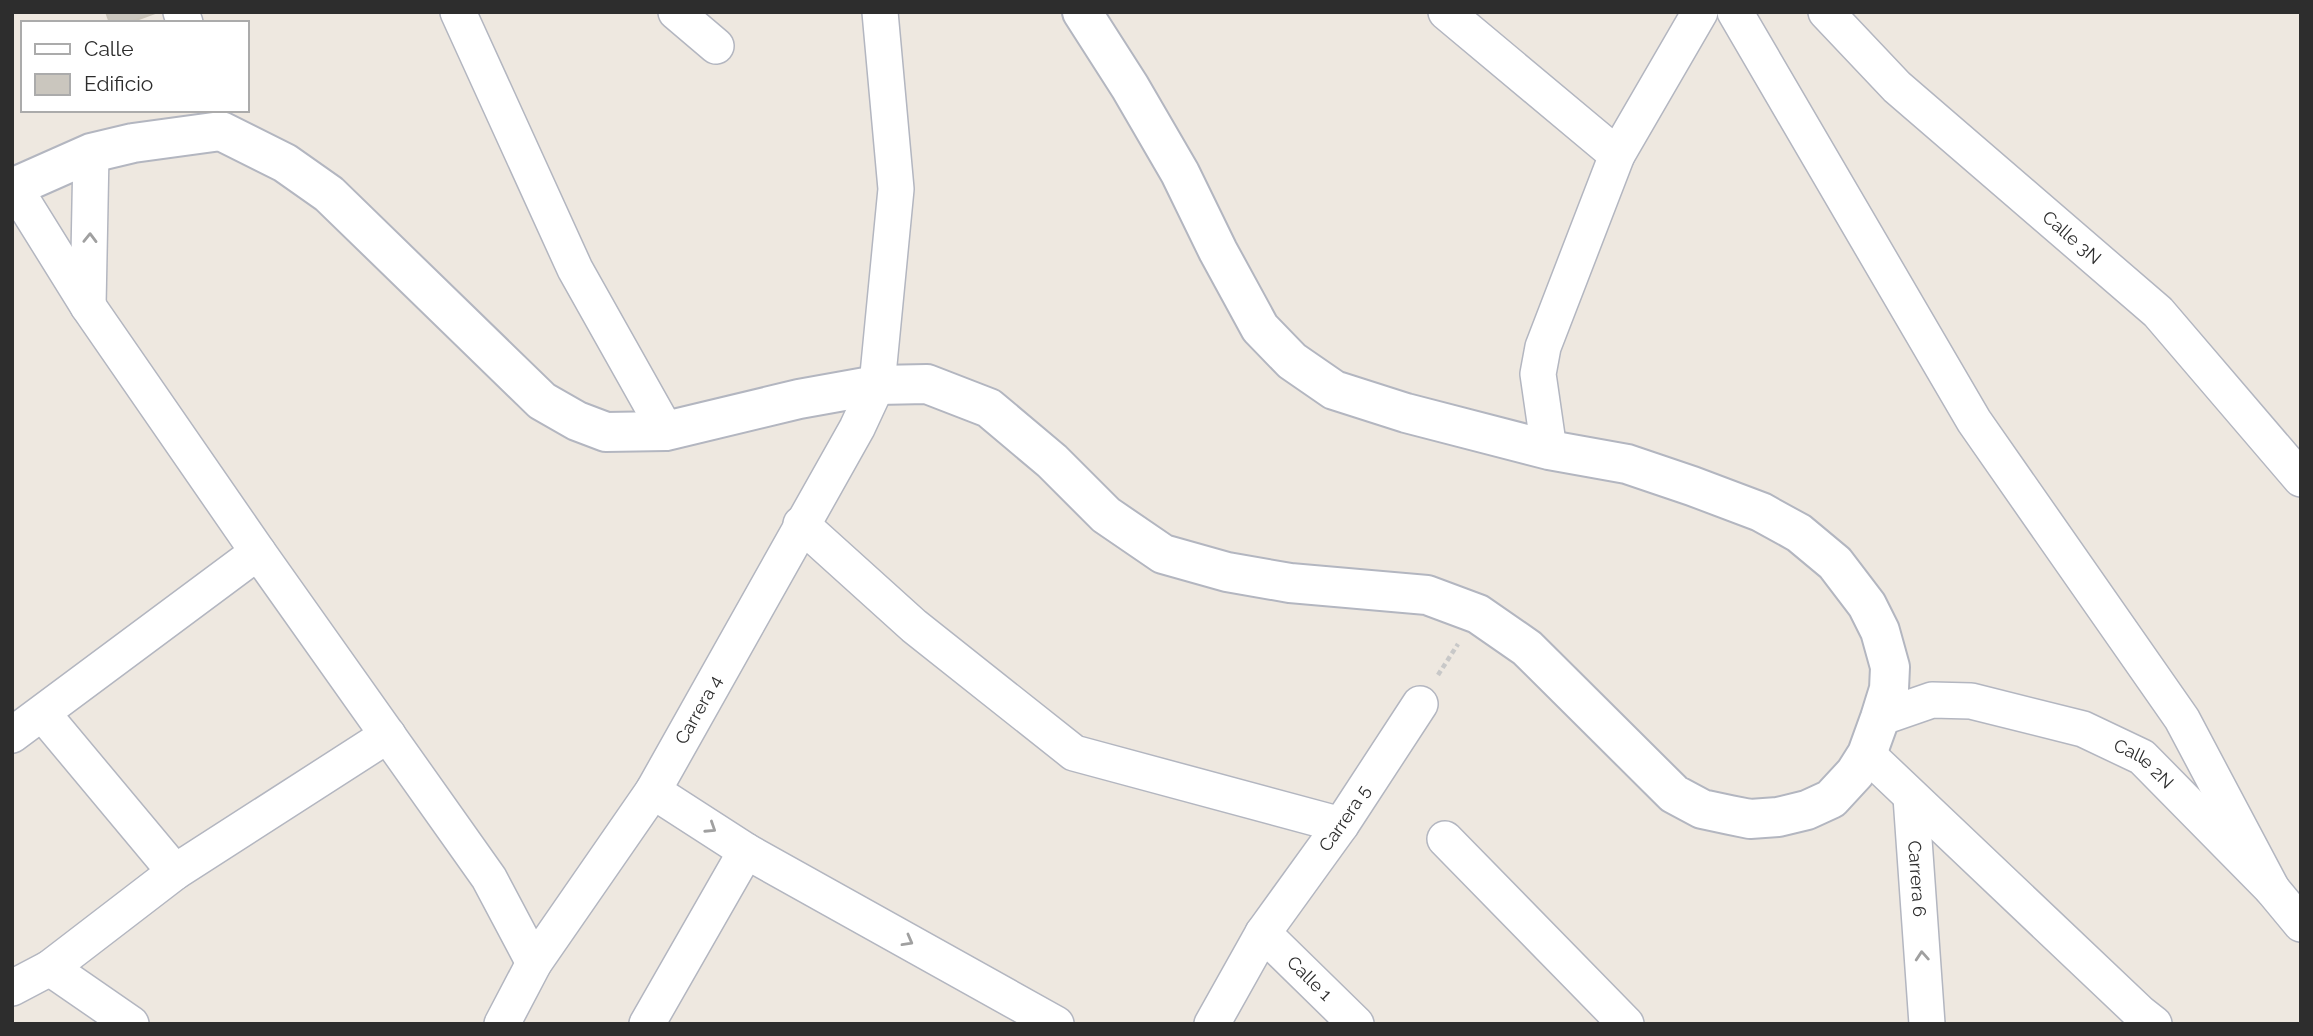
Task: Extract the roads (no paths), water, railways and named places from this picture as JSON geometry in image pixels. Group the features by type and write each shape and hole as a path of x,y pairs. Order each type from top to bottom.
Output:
{"main road":[{"path":"13,188 91,153 219,120 329,194 542,401 577,421 606,432 666,431 799,399 877,385 927,384 989,408 1052,461 1106,515 1163,554 1227,572 1290,583 1427,595 1478,614 1527,649 1674,794 1702,809 1750,819 1778,817 1807,810 1831,799 1867,754 1889,688 1889,667 1880,631 1867,605 1835,563 1799,533 1761,512 1627,464 1549,450 1406,413 1334,390 1292,361 1260,328 1180,173 1082,12"}],"street":[{"path":"458,12 575,269 666,431"},
{"path":"676,12 716,46"},
{"path":"877,385 896,189 880,12"},
{"path":"1446,12 1617,155"},
{"path":"1549,450 1538,374 1544,347 1617,155 1700,12"},
{"path":"1735,12 1974,421 2182,719 2272,889"},
{"name":"Calle 3N","path":"1826,12 1897,87 2158,312 2300,478"},
{"path":"89,306 91,153"},
{"path":"13,188 89,306 258,552 489,878 534,963"},
{"name":"Carrera 4","path":"502,1024 534,963 653,791 856,428 877,385"},
{"path":"801,524 914,626 1073,752 1341,825"},
{"path":"12,735 258,552"},
{"name":"Calle 2N","path":"1880,718 1932,700 1971,701 2083,729 2142,757 2272,889 2301,923"},
{"name":"Carrera 5","path":"1212,1024 1263,933 1341,825 1420,704"},
{"path":"43,714 175,872"},
{"path":"12,988 50,968 175,872 388,735"},
{"path":"1867,754 2145,1020"},
{"path":"653,791 746,851 1056,1024"},
{"name":"Carrera 6","path":"1911,797 1927,1024"},
{"path":"1445,839 1626,1024"},
{"path":"647,1024 746,851"},
{"name":"Calle 1","path":"1263,933 1356,1024"},
{"path":"50,968 131,1024"}]}
